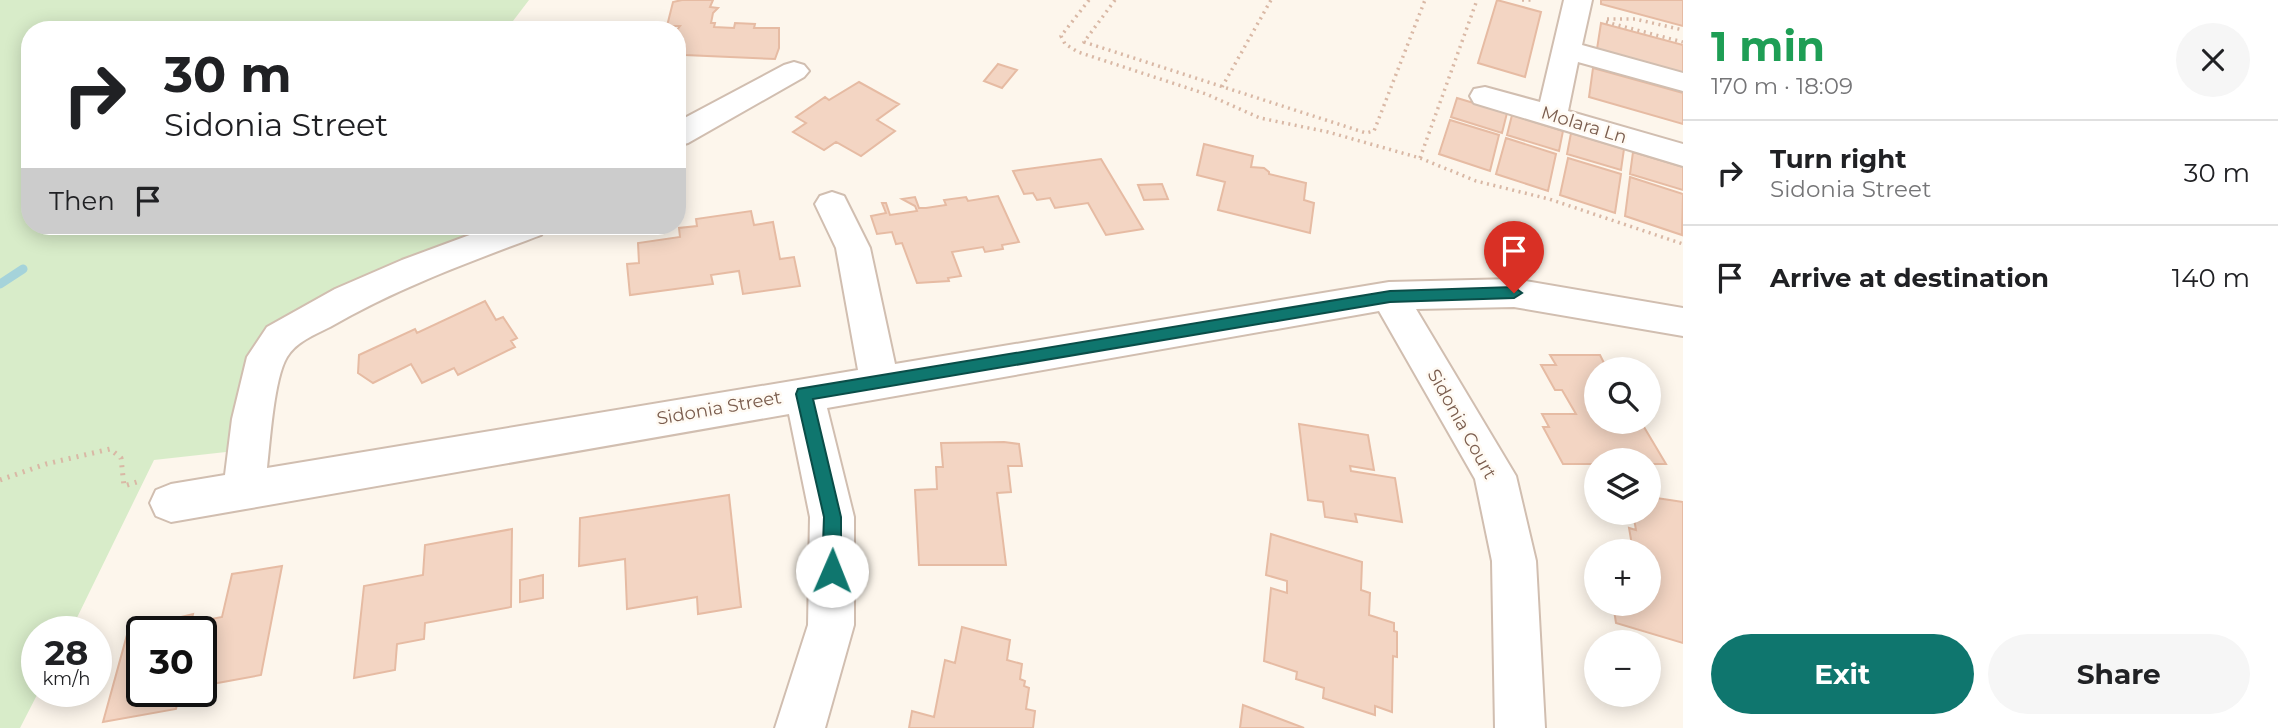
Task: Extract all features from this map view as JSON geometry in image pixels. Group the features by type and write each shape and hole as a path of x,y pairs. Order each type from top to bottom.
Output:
{"street":[{"path":"1552,115 1567,50 1593,13"},
{"path":"1567,50 1683,82"},
{"path":"686,130 706,116 772,86 794,71"},
{"name":"Molara Ln","path":"1485,96 1683,155"},
{"path":"832,204 853,248 879,382"},
{"path":"244,491 252,419 266,357 280,337 359,294 506,235"},
{"name":"Sidonia Street","path":"171,503 1390,296 1514,293 1683,322"},
{"name":"Sidonia Court","path":"1390,296 1495,477 1514,561 1520,728"},
{"path":"800,728 831,625 832,517 804,394"}],"path":[{"path":"1089,0 1060,36 1065,44 1078,51 1206,94 1260,118 1328,132 1420,158 1476,181 1549,199 1683,244"},
{"path":"1115,0 1084,42 1366,133 1374,131 1425,0"},
{"path":"1222,87 1270,0"},
{"path":"1420,158 1477,0"},
{"path":"1522,0 1531,0"},
{"path":"1593,13 1683,30"},
{"path":"1593,13 1683,42"},
{"path":"0,480 46,464 110,449 121,458 124,486 158,475 171,503"}],"green space":[{"path":"0,0 529,0 513,21 21,21 21,235 465,235 257,340 226,452 154,460 78,616 21,616 21,707 31,707 20,728 0,728"}],"building":[{"path":"713,0 710,7 718,8 713,13 711,23 715,23 714,27 734,28 735,23 755,24 754,28 779,28 779,48 775,59 686,55 686,21 668,21 673,2"},
{"path":"1497,0 1541,12 1525,77 1478,63"},
{"path":"1601,0 1683,0 1683,26 1601,4"},
{"path":"1601,23 1683,45 1683,73 1597,49"},
{"path":"998,64 1017,70 1002,88 984,81"},
{"path":"1593,68 1683,93 1683,124 1589,97"},
{"path":"859,82 899,104 877,120 895,131 861,156 836,142 824,150 793,132 806,123 796,117 825,97 829,100"},
{"path":"1457,98 1507,113 1502,133 1451,117"},
{"path":"1512,115 1563,131 1559,151 1507,135"},
{"path":"1450,120 1499,135 1490,171 1439,154"},
{"path":"1571,133 1624,149 1621,170 1567,154"},
{"path":"1506,138 1556,154 1548,191 1496,174"},
{"path":"1204,144 1253,156 1251,167 1264,168 1269,174 1306,183 1304,200 1314,203 1310,233 1218,210 1225,182 1197,175"},
{"path":"1633,152 1683,167 1683,190 1630,174"},
{"path":"1568,158 1621,174 1615,213 1560,195"},
{"path":"1101,159 1143,229 1106,235 1088,203 1055,208 1050,198 1037,200 1033,193 1024,194 1013,171"},
{"path":"1630,177 1683,194 1682,235 1625,216"},
{"path":"1162,184 1168,199 1144,200 1138,185"},
{"path":"998,196 1019,242 1002,245 1003,249 985,252 983,247 952,252 961,276 948,278 949,281 917,283 902,243 896,244 892,232 877,234 871,216 886,213 882,203 886,203 890,215 917,211 915,206 902,199 915,197 919,208 926,208 946,205 944,200 966,197 968,201"},
{"path":"751,211 754,225 773,222 780,259 794,257 800,286 743,294 739,271 711,275 713,284 630,295 627,264 639,263 638,243 686,235 686,227 697,226 696,219"},
{"path":"485,301 496,320 503,317 517,338 511,341 515,347 458,375 454,368 422,383 411,364 373,383 358,373 359,355 415,329 417,333"},
{"path":"1550,355 1600,355 1601,357 1584,357 1584,434 1648,434 1656,448 1584,448 1584,464 1563,464 1543,427 1549,427 1542,414 1576,414 1562,390 1555,390 1541,365 1556,365"},
{"path":"1299,424 1368,435 1374,470 1350,466 1351,471 1395,478 1402,522 1355,514 1357,522 1325,517 1323,502 1308,500"},
{"path":"941,443 1019,444 1022,466 1008,466 1011,492 997,493 1006,565 919,565 915,490 937,489 936,467 943,467"},
{"path":"729,495 741,607 698,614 697,597 627,609 625,559 579,566 580,518"},
{"path":"1661,499 1683,502 1683,643 1661,636 1661,630 1639,630 1616,623 1615,616 1661,616 1661,539 1631,539 1629,528 1636,530 1635,525 1661,525"},
{"path":"512,529 511,607 425,623 424,639 397,644 395,670 354,678 364,586 423,575 425,545"},
{"path":"1271,534 1362,562 1361,590 1370,593 1369,615 1394,623 1394,631 1397,632 1397,657 1393,656 1392,712 1375,706 1375,715 1323,698 1324,688 1296,679 1297,672 1264,661 1271,588 1287,593 1287,581 1266,575"},
{"path":"282,566 261,675 217,683 217,618 222,617 232,574"},
{"path":"543,575 543,598 520,602 520,580"},
{"path":"962,627 1010,640 1007,660 1022,664 1020,679 1025,681 1024,686 1029,688 1026,709 1035,711 1033,728 909,728 912,711 934,717 945,660 955,663"},
{"path":"126,639 126,707 176,709 103,722 107,707 112,707 112,689"},
{"path":"1243,705 1304,728 1240,728"}],"waterway":[{"path":"0,284 23,269"}],"route":[{"path":"832,571 832,517 804,394 1390,296 1514,293"}]}
